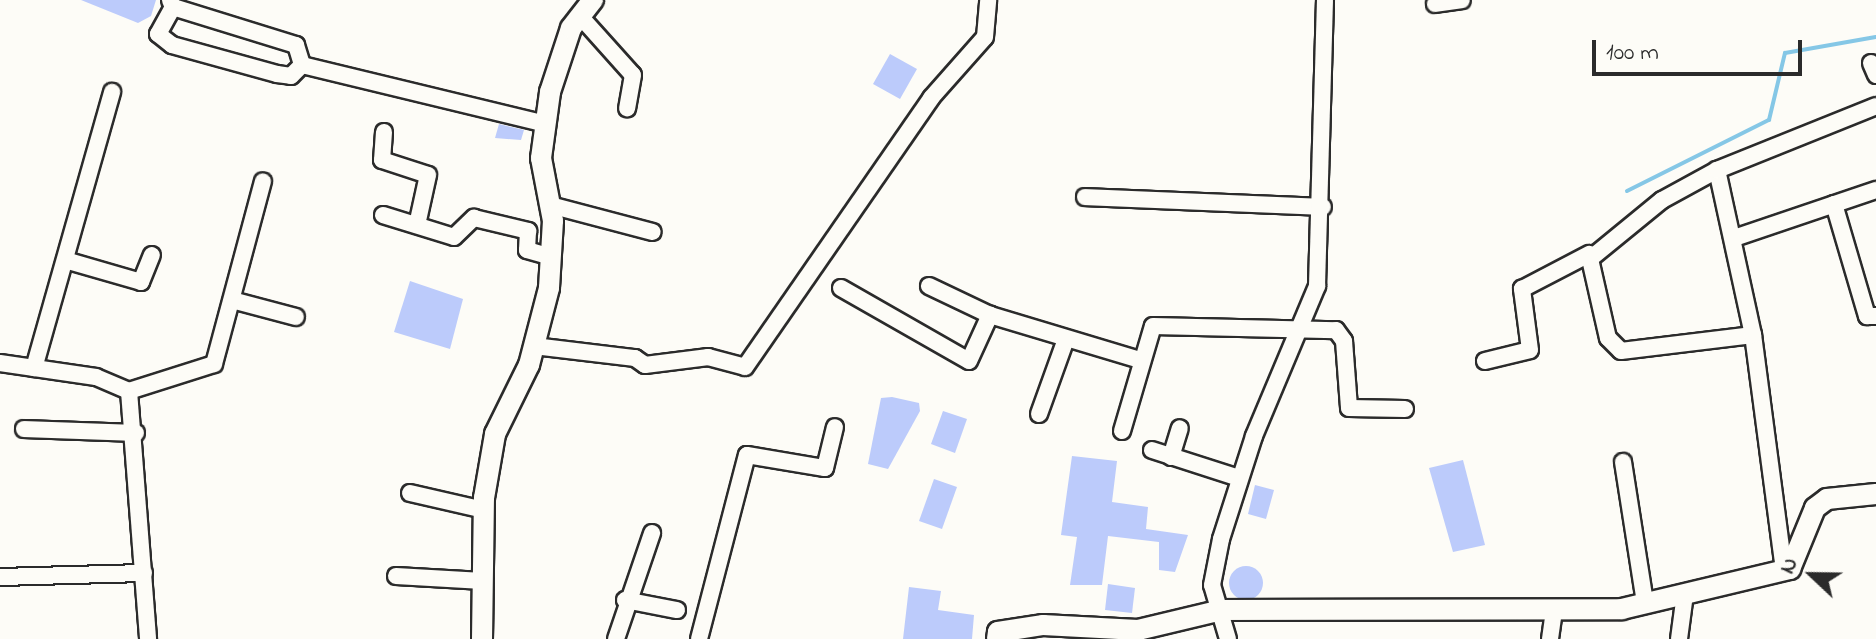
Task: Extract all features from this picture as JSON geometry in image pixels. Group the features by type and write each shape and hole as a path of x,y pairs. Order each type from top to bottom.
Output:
{"street":[{"path":"534,346 635,358 645,365 708,357 745,367 931,98 985,37 988,0"},
{"path":"1228,639 1212,585 1239,478 1317,286 1323,207 1325,0"},
{"path":"1435,4 1462,0"},
{"path":"172,4 296,45 302,65 291,76 277,74 172,45 158,34 172,4"},
{"path":"584,6 633,75 627,108"},
{"path":"482,639 484,510 495,434 534,346 551,257 550,205 541,158 546,124 584,6"},
{"path":"302,65 546,124"},
{"path":"34,368 112,92"},
{"path":"1485,361 1530,350 1522,289 1589,254 1717,170 1876,106"},
{"path":"384,132 382,160 428,175 417,225"},
{"path":"1717,170 1753,335 1784,570"},
{"path":"0,363 129,391 214,364 263,181"},
{"path":"1734,238 1876,190"},
{"path":"1085,197 1323,207"},
{"path":"1834,204 1867,316 1876,316"},
{"path":"550,205 653,232"},
{"path":"383,215 454,237 474,218 528,231 527,250 551,257"},
{"path":"1589,254 1608,338 1621,351 1753,335"},
{"path":"65,260 141,282 152,255"},
{"path":"929,286 990,315 1140,360"},
{"path":"841,288 969,361 990,315"},
{"path":"232,300 296,317"},
{"path":"1122,431 1140,360 1153,326 1342,333 1349,408 1405,409"},
{"path":"1039,414 1066,339"},
{"path":"129,391 136,433 148,639"},
{"path":"699,639 747,455 825,468 835,427"},
{"path":"1171,457 1180,428"},
{"path":"24,429 136,433"},
{"path":"1152,450 1239,478"},
{"path":"1623,462 1645,603"},
{"path":"410,493 484,510"},
{"path":"997,639 998,632 1043,625 1138,630 1221,610 1554,610 1645,603 1784,570 1815,508 1827,499 1876,494"},
{"path":"616,639 625,600 652,533"},
{"path":"0,577 144,573"},
{"path":"396,576 483,581"},
{"path":"1679,639 1685,594"},
{"path":"625,600 677,610"},
{"path":"1550,639 1554,610"}],"building":[{"path":"81,0 156,0 151,16 138,23"},
{"path":"890,54 917,69 900,99 873,84"},
{"path":"499,124 524,130 521,140 495,138"},
{"path":"410,281 463,299 450,349 394,332"},
{"path":"892,397 919,403 920,411 888,469 868,464 881,398"},
{"path":"943,411 967,419 955,453 931,444"},
{"path":"1072,456 1117,461 1112,502 1148,507 1146,529 1188,535 1175,572 1159,570 1159,542 1108,536 1102,585 1070,585 1077,537 1061,535"},
{"path":"1463,460 1485,545 1453,552 1429,468"},
{"path":"934,479 957,487 942,529 919,521"},
{"path":"1255,485 1274,490 1266,519 1248,514"},
{"path":"1246,566 1258,571 1263,583 1258,595 1246,600 1234,595 1229,583 1234,571"},
{"path":"1108,584 1135,588 1132,613 1105,610"},
{"path":"909,587 941,591 938,610 974,615 972,639 903,639"}],"waterway":[{"path":"1627,191 1769,120 1785,53 1876,37"}]}
